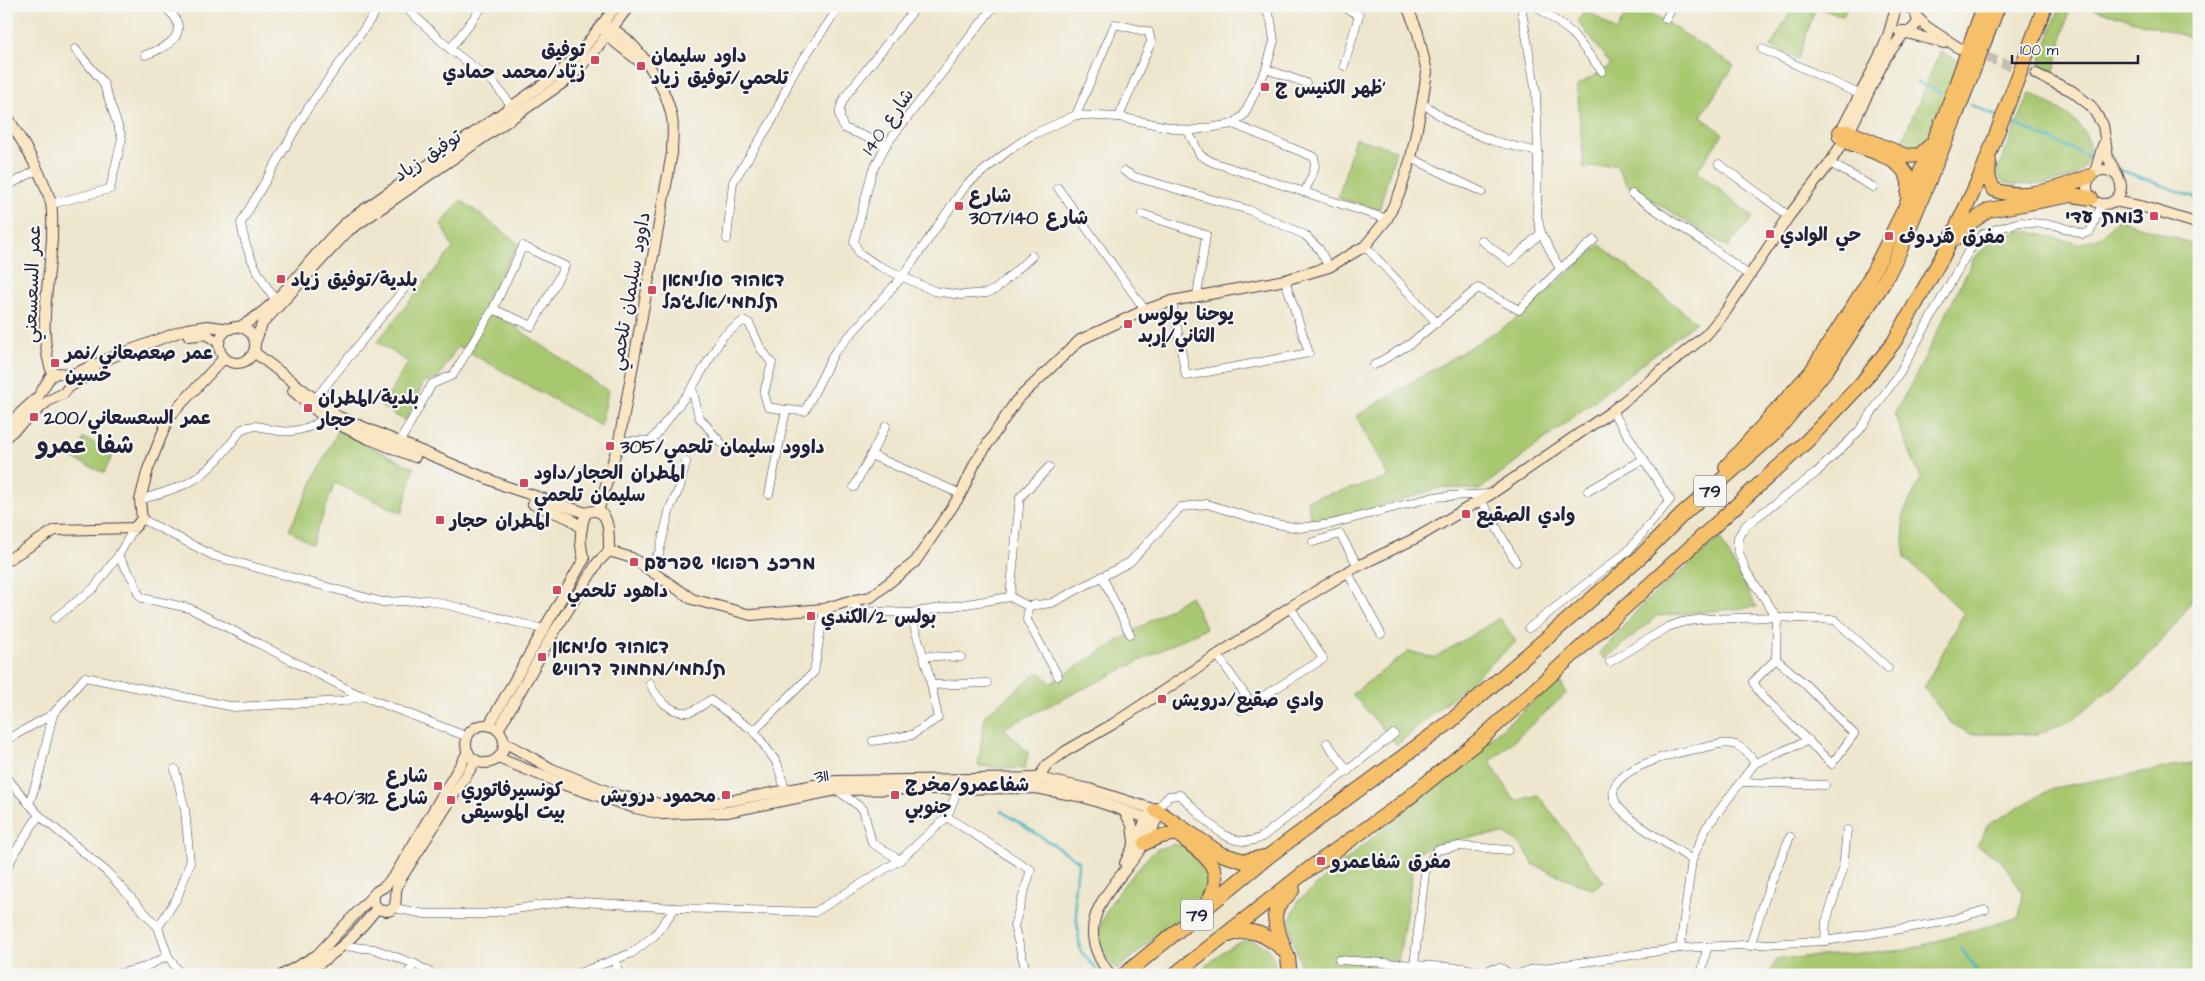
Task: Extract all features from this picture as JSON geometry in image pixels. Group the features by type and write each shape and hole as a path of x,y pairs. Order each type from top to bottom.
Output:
{"highway":[{"path":"1683,514 1794,393 1811,372 1854,307 1905,208 1946,112 1984,6"},
{"name":"79","path":"1124,975 1270,855 1450,722 1639,558 1683,514 1775,433 1827,369 1873,299 1900,250 1954,120 1998,6"},
{"name":"79","path":"1174,975 1309,869 1401,804 1483,737 1808,440 1862,384 1894,342 1945,252 1991,150 2045,6"},
{"path":"1844,135 1906,156 1920,154 1933,143"},
{"path":"1844,135 1894,161 1908,174 1910,190 1905,208"},
{"path":"1991,150 1989,181 1993,188 2007,194 2065,187 2092,174"},
{"path":"1945,252 1970,222 1988,210 2072,195 2097,201"},
{"path":"1153,816 1190,834 1230,858 1251,861 1270,855"},
{"path":"1153,816 1206,857 1216,870 1216,889 1204,909"},
{"path":"1139,844 1177,833"},
{"path":"1288,973 1286,952 1276,926 1275,916 1277,907 1309,869"},
{"path":"1202,952 1225,936 1243,930 1263,934 1286,952"}],"street":[{"path":"145,55 172,43 177,29 176,18 164,6"},
{"path":"275,299 257,272 245,243 242,223 308,108 380,6"},
{"path":"404,6 450,49 493,82 516,110"},
{"path":"450,49 483,6"},
{"name":"توفيق زياد","path":"254,351 262,324 348,231 516,110 568,64 602,26 616,6"},
{"name":"توفيق زياد","path":"234,328 258,315 275,299 330,236 349,220 516,110 570,78 593,53 629,6"},
{"path":"727,239 733,182 773,120 792,75 840,6"},
{"path":"886,144 844,128 839,118 838,109 847,94 916,6"},
{"name":"شارع 140","path":"994,6 886,144 872,172 854,242 855,248 859,253 876,265 934,291 961,295 987,293 996,289 1032,256"},
{"path":"619,441 651,441 692,388 723,336 743,321 749,323 762,349 772,363 764,393 768,407 805,412 834,353 903,276 966,186 1008,151 1030,136 1076,115 1119,117 1188,131 1233,124 1244,116 1250,105 1266,70 1274,41 1271,20 1264,6"},
{"path":"1341,6 1359,15 1344,66"},
{"path":"609,551 632,558 692,598 752,615 824,609 870,597 915,562 961,494 975,463 1016,401 1080,340 1145,310 1172,301 1285,280 1329,267 1365,246 1387,219 1400,192 1411,158 1422,103 1427,72 1418,33 1407,6"},
{"path":"1521,6 1536,92 1538,152 1537,215 1541,233 1560,268"},
{"path":"1536,6 1571,32 1602,70"},
{"path":"1666,19 1673,6"},
{"path":"1810,188 1844,135 1859,94 1884,46 1892,18 1907,9"},
{"path":"1037,783 1048,764 1066,751 1113,724 1290,607 1358,566 1418,537 1491,494 1612,411 1706,335 1726,311 1789,216 1830,164 1886,57 1905,33 1917,26 1907,9"},
{"path":"1892,23 1896,30 1957,47 1927,27 1907,9"},
{"path":"1076,115 1115,24 1149,32 1151,42 1119,117"},
{"name":"داوود سليمان تلحمي","path":"598,512 619,441 672,153 672,119 668,103 655,78 638,52 602,26"},
{"path":"1762,49 1859,94"},
{"path":"51,204 110,188 122,138 103,82 75,50"},
{"path":"1266,70 1306,83"},
{"path":"2036,74 2084,99 2098,115 2103,125 2111,166 2128,195 2144,207"},
{"path":"1422,103 1454,125 1493,141 1538,152"},
{"name":"عمر السعسعني","path":"6,114 36,170 51,204 51,247 45,343 49,364 54,377 68,378 64,391"},
{"path":"1233,124 1314,157 1316,162 1315,168 1305,191"},
{"path":"1188,131 1200,155 1212,162 1387,219"},
{"path":"1776,659 1805,684 1854,734 1832,764 1762,696 1753,682 1776,659 1777,617 1746,571 1738,550 1738,537 1746,525 1816,473 1859,430 1900,372 1968,252 1984,233 2020,222 2055,225 2083,234 2090,232 2097,201 2087,187 2101,156 2104,136"},
{"path":"1411,158 1482,192"},
{"path":"1718,164 1789,216"},
{"path":"1830,164 1873,186"},
{"path":"2092,174 2104,169 2120,180"},
{"path":"9,185 36,170"},
{"path":"1124,171 1135,177 1249,210 1305,235 1319,250 1329,267"},
{"path":"2114,201 2120,194 2120,180"},
{"path":"1058,188 1145,310"},
{"path":"1632,194 1750,276"},
{"path":"2097,201 2114,201 2144,207 2199,224"},
{"path":"1142,214 1206,235 1197,296"},
{"path":"1480,240 1510,262 1541,233"},
{"path":"1374,365 1410,344 1478,288 1519,310 1560,268 1594,240"},
{"path":"400,443 432,384 453,375 493,308 523,246 565,266 532,326 493,308"},
{"path":"1365,246 1437,323"},
{"path":"1172,301 1186,376 1309,353 1285,280"},
{"path":"315,399 408,284"},
{"path":"6,426 38,397 54,377 78,372 119,354 188,329 207,326 234,328 249,332 254,351 325,418 369,439 571,519 582,529"},
{"path":"219,343 223,334 234,328"},
{"path":"6,436 34,411 93,372 117,361 195,334 210,336 219,343 224,358 234,364 246,361 254,351"},
{"path":"254,351 337,416 514,489 586,513 598,512 606,519 609,551 598,562 494,728"},
{"path":"55,618 94,588 118,556 134,528 142,519 140,500 148,469 169,417 224,358"},
{"path":"54,377 50,391 64,391"},
{"path":"692,388 699,417 721,443"},
{"path":"769,494 786,410"},
{"path":"1529,628 1626,552 1670,500 1612,411"},
{"path":"140,500 187,483 212,466 242,429 248,426 254,425 275,430 297,430 310,427 325,418"},
{"path":"854,487 886,426"},
{"path":"871,455 961,494"},
{"path":"1588,491 1644,458"},
{"path":"646,568 659,553 670,508 680,487 686,462"},
{"path":"1010,597 1020,497 1049,467"},
{"path":"846,602 863,611 910,613 1010,597 1028,606 1052,603 1130,562 1181,507 1207,504 1265,522 1299,528 1331,524 1434,497 1491,494"},
{"path":"1481,500 1516,562"},
{"path":"494,728 543,629 584,559 581,549 582,529 586,513"},
{"path":"142,519 205,552 224,559 382,602 428,600 543,629"},
{"path":"6,561 55,530 134,528"},
{"path":"1313,542 1340,534 1358,566"},
{"path":"118,556 134,580 138,593 142,598 189,608 364,696 468,737"},
{"path":"584,559 598,562"},
{"path":"1348,573 1381,634"},
{"path":"1102,576 1130,634"},
{"path":"1028,606 1027,620 1058,676"},
{"path":"1241,710 1323,658 1290,607"},
{"path":"754,731 814,672 824,609"},
{"path":"873,741 912,735 938,718 932,685 910,613"},
{"path":"1610,662 1668,627 1682,622 1703,619 1777,617 1836,620 1888,668"},
{"path":"924,656 961,657"},
{"path":"1218,656 1251,703"},
{"path":"6,740 54,714 86,677 234,707 343,701 364,696"},
{"path":"650,683 654,694 660,701 677,711 691,712 710,700 754,731 777,762 785,790"},
{"path":"932,685 987,683"},
{"path":"29,804 40,771 54,714"},
{"path":"282,975 317,955 377,891 384,887 395,875 468,752 468,737 477,727 494,728"},
{"path":"468,752 476,760 489,762 498,758 502,752 504,742 494,728"},
{"path":"1109,973 1094,950 1093,926 1099,908 1139,844 1153,816 1169,796 1180,795 1217,831 1230,839 1254,841 1394,734"},
{"path":"1680,948 1692,860 1706,828 1755,763 1809,740"},
{"name":"311","path":"504,742 552,769 619,796 665,805 723,802 836,780 959,784"},
{"path":"1327,743 1348,771"},
{"path":"1692,860 1646,830 1618,807 1614,795 1616,786 1632,771 1658,758 1720,743 1734,744 1745,749 1755,763"},
{"name":"311","path":"498,758 565,785 636,808 662,814 727,812 838,790 959,784 1037,783 1089,790 1153,816"},
{"path":"394,908 400,880 476,760"},
{"path":"158,927 177,898 190,863 185,810 175,769"},
{"path":"6,777 39,815 107,872 158,927 168,956 181,975"},
{"path":"1741,782 1824,785"},
{"name":"311","path":"1037,783 1124,811 1153,816"},
{"path":"374,896 376,908 384,911 394,908 426,914 484,914 568,901 675,908 815,912 900,860 947,818 959,784"},
{"path":"838,790 863,809 872,843 900,860"},
{"path":"1124,811 1139,844"},
{"path":"6,869 39,815"},
{"path":"947,818 1031,870 1014,926 1025,966 1025,975"},
{"path":"1825,940 1826,922 1843,869 1847,830"},
{"path":"1750,946 1770,883 1790,837"},
{"path":"1414,965 1427,866 1437,850 1459,846 1508,850"},
{"path":"384,887 396,893"},
{"path":"302,975 330,958 362,926 376,908"},
{"path":"574,975 632,953 655,935 675,908"},
{"path":"1516,975 1530,970 1680,948 1750,946 1825,940 1944,922 1985,910"},
{"path":"343,946 374,949 415,964 434,975"},
{"path":"1701,975 1707,948"},
{"path":"114,975 145,968 168,956"},
{"path":"616,959 618,975"},
{"path":"1339,960 1462,968 1487,974 1491,969 1501,968 1511,975"},
{"path":"406,975 415,964"}],"green space":[{"path":"1631,6 1641,6 1734,66 1701,116 1723,134 1697,171 1753,217 1728,247 1627,185 1616,165 1584,168 1577,86 1611,65 1578,21 1585,8 1616,31"},
{"path":"1794,6 1847,6 1843,16 1816,7 1798,59 1771,46"},
{"path":"2060,6 2070,6 2054,71 2039,66"},
{"path":"2084,6 2199,6 2199,43 2192,38"},
{"path":"1940,52 1960,61 1928,137 1919,144 1909,144 1902,141"},
{"path":"2030,93 2059,109 2077,123 2084,132 2089,152 2085,165 2076,175 2051,182 2019,185 2004,182 1996,173"},
{"path":"1355,138 1396,150 1379,210 1338,198"},
{"path":"461,200 518,243 485,306 608,391 601,426 458,346 437,379 424,382 405,421 382,407 408,362 377,342 453,248 441,224"},
{"path":"2118,219 2199,246 2199,589 2180,619 2138,667 2072,720 2038,734 1970,734 1951,723 1924,688 1964,613 1905,558 1903,514 1921,478 1894,414 1914,379 1974,258 1992,241 2022,230 2079,244 2100,237"},
{"path":"1600,245 1696,322 1479,490 1442,487 1347,517 1311,520 1307,500 1389,478 1356,416 1512,322"},
{"path":"338,431 414,468 402,513 335,483 312,544 289,530"},
{"path":"84,438 114,452 104,473 74,459"},
{"path":"1720,538 1756,607 1657,616 1605,659 1599,653 1644,603"},
{"path":"1190,596 1206,628 1004,728 1028,752 1025,769 978,766 985,715 1039,672 1051,683"},
{"path":"1500,618 1516,642 1397,745 1352,694 1409,651 1434,658"},
{"path":"1559,680 1567,693 1490,762 1515,801 1538,795 1604,882 1592,889 1534,865 1523,846 1505,834 1463,838 1416,852 1396,975 1299,975 1300,962 1292,938 1290,920 1299,900"},
{"path":"2199,762 2199,975 1769,975 1776,959 1906,950 2019,917 2023,892 2000,859 1977,846 1988,825 2053,788"},
{"path":"1175,844 1188,849 1198,857 1212,879 1204,896 1117,970 1106,958 1100,945 1100,931 1104,917 1120,890 1149,856 1157,849"},
{"path":"1252,940 1263,945 1271,953 1274,962 1273,975 1197,975 1229,948 1244,941"}],"waterway":[{"path":"1917,82 1942,93"},
{"path":"1969,104 1999,117"},
{"path":"2006,120 2095,159"},
{"path":"2118,169 2199,199"},
{"path":"1001,811 1079,861 1074,891 1080,950 1101,975"},
{"path":"1961,948 1980,975"}],"tunnel":[{"path":"1973,53 2036,74"}],"place":[{"name":"توفيق زيّاد/محمد حمادي","path":"595,60"},
{"name":"داود سليمان تلحمي/توفيق زياد","path":"641,66"},
{"name":"ظهر الكنيس ج‘","path":"1265,87"},
{"name":"شارع 307/شارع 140","path":"959,206"},
{"name":"צומת עדי","path":"2154,216"},
{"name":"حي الوادي","path":"1770,234"},
{"name":"مفرق هَردوف","path":"1889,236"},
{"name":"بلدية/توفيق زياد","path":"281,279"},
{"name":"דאהוד סולימאן תלחמי/אלג׳בל","path":"652,290"},
{"name":"يوحنا بولوس الثاني/إربد","path":"1128,324"},
{"name":"عمر صعصعاني/نمر حسين","path":"55,363"},
{"name":"بلدية/المطران حجار","path":"308,408"},
{"name":"200/عمر السعسعاني","path":"34,417"},
{"name":"داوود سليمان تلحمي/305","path":"610,446"},
{"name":"المطران الحجار/داود سليمان تلحمي","path":"524,483"},
{"name":"وادي الصقيع","path":"1466,514"},
{"name":"المطران حجار","path":"440,520"},
{"name":"מרכז רפואי שפרעם","path":"634,562"},
{"name":"داهود تلحمي","path":"557,590"},
{"name":"بولس 2/الكندي","path":"811,616"},
{"name":"דאהוד סלימאן תלחמי/מחמוד דרוויש","path":"542,657"},
{"name":"وادي صقيع/درويش","path":"1162,699"},
{"name":"شارع 440/شارع 312","path":"438,786"},
{"name":"محمود درويش","path":"726,795"},
{"name":"شفاعمرو/مخرج جنوبي","path":"895,795"},
{"name":"كونسيرفاتوري بيت الموسيقى","path":"451,800"},
{"name":"مفرق شفاعمرو","path":"1321,861"}],"district":[{"name":"شفا عمرو","path":"85,445"}]}
